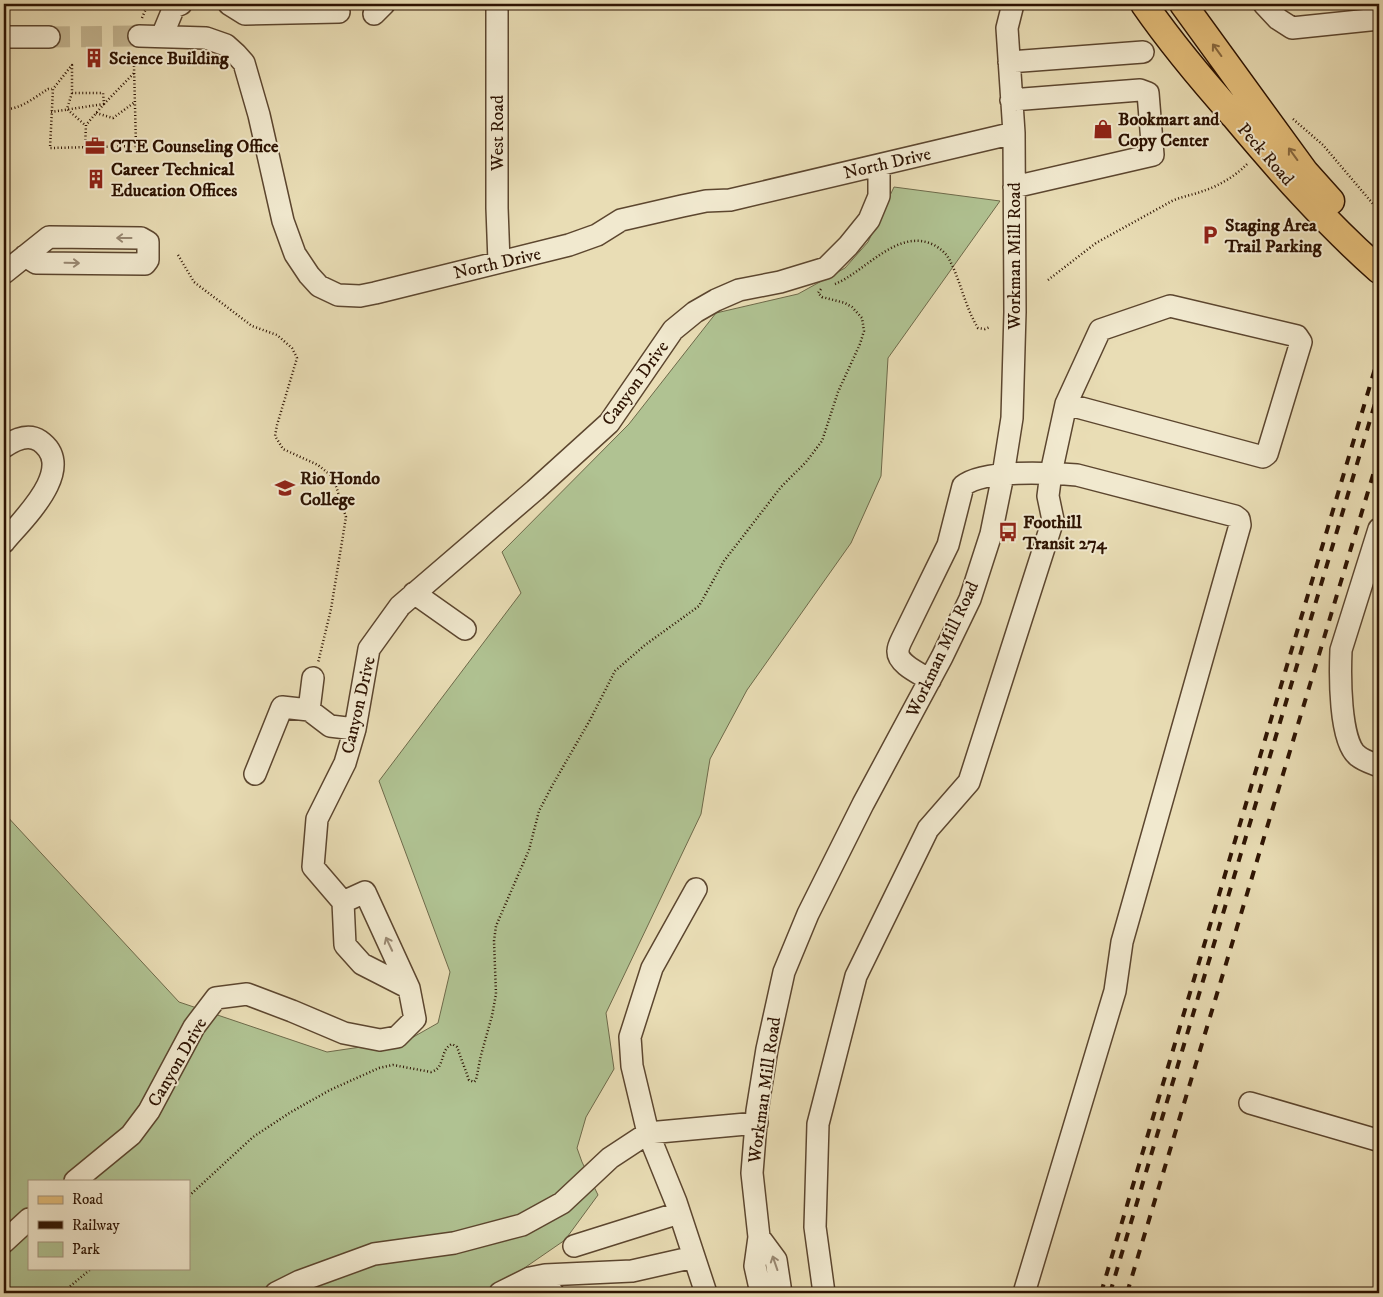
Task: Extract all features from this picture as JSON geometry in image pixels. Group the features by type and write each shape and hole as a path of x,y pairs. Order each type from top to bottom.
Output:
{"main road":[{"name":"Peck Road","path":"1144,4 1192,68 1288,180 1344,238 1379,270"},
{"name":"Peck Road","path":"1183,4 1322,193 1379,249"}],"street":[{"path":"162,36 174,7 180,4"},
{"path":"229,4 244,14 339,12"},
{"name":"West Road","path":"497,4 497,208 499,262"},
{"name":"Workman Mill Road","path":"761,1293 755,1266 759,1237 752,1173 756,1122 766,1049 784,972 812,906 930,680 970,599 991,534 1003,475 1012,418 1016,312 1014,133 1007,28 1013,4"},
{"path":"1264,4 1278,19 1292,28 1379,19"},
{"name":"North Drive","path":"140,28 162,36 206,38 226,45 244,63 259,114 283,221 295,254 319,286 338,295 360,296 570,245 597,235 621,220 706,201 730,200 1014,133"},
{"path":"4,37 49,37"},
{"path":"1009,62 1143,52"},
{"path":"1012,100 1140,90 1148,93 1153,155 1014,187"},
{"name":"Canyon Drive","path":"343,902 313,867 316,819 345,762 356,729 370,649 400,606 536,490 609,423 673,330 695,312 739,290 780,282 826,268 848,246 869,220 879,196 879,165"},
{"path":"4,273 25,256 49,238 142,238 148,242 148,260 145,264 36,262 25,256"},
{"path":"824,1293 815,1227 818,1124 856,976 928,829 969,782 1053,520 1048,496 1066,404 1100,330 1170,306 1297,336 1301,342 1267,454 1263,457 1066,404"},
{"path":"4,447 24,438 38,440 51,453 54,466 44,493 4,542"},
{"path":"930,680 900,659 898,652 902,639 948,545 962,486 970,480 1003,475 1051,473 1077,475 1236,516 1239,519 1240,525 1122,942 1115,991 1024,1293"},
{"path":"1379,529 1341,650 1340,666 1341,698 1347,735 1351,747 1357,756 1379,766"},
{"path":"414,593 465,629"},
{"path":"310,710 313,678"},
{"path":"255,774 282,708 310,710 330,726 356,729"},
{"path":"696,889 652,968 630,1038 632,1066 648,1133 679,1213 706,1293"},
{"path":"365,892 409,988 362,964 345,945 343,902 365,892"},
{"name":"Canyon Drive","path":"75,1180 131,1135 149,1111 194,1027 216,998 247,994 344,1033 380,1040 397,1037 415,1019 409,988"},
{"path":"1250,1103 1377,1140 1379,1139"},
{"path":"276,1293 300,1281 374,1254 454,1243 522,1225 562,1203 610,1158 648,1133 756,1122"},
{"path":"574,1246 679,1213"},
{"path":"4,1242 28,1220"},
{"path":"759,1237 776,1260 781,1293"},
{"path":"500,1293 530,1278 632,1272 694,1257"},
{"path":"541,1293 553,1293"}],"path":[{"path":"140,28 148,4"},
{"path":"67,109 72,93 72,65 53,89 50,148 136,146 134,66"},
{"path":"85,147 86,125 134,73"},
{"path":"4,109 27,102 48,89 53,89"},
{"path":"72,93 103,94 104,104"},
{"path":"96,113 113,118 135,102"},
{"path":"51,112 104,104"},
{"path":"67,109 86,125"},
{"path":"1287,120 1291,118 1323,145 1379,211"},
{"path":"1048,280 1096,243 1182,196 1205,191 1216,186 1242,170 1253,159"},
{"path":"832,285 843,280 886,250 906,243 926,241 941,249 950,260 968,308 978,328 990,327"},
{"path":"178,255 194,282 252,326 277,335 292,348 297,358 275,436 283,449 318,465 333,477 346,517 322,653 313,678"},
{"path":"190,1195 233,1154 268,1126 330,1090 380,1068 393,1065 431,1072 435,1071 440,1066 446,1049 452,1044 457,1046 469,1080 474,1082 476,1080 496,994 494,941 496,926 527,855 540,811 552,786 590,720 615,671 645,645 699,606 724,560 781,487 806,462 822,441 838,392 864,331 862,318 852,307 820,295 819,290 827,286"},
{"path":"4,1256 4,1270"},
{"path":"62,1293 90,1270"}],"green space":[{"path":"894,187 1000,201 888,358 881,476 851,543 747,690 710,759 701,814 606,1013 614,1069 586,1117 577,1148 598,1195 565,1240 520,1271 480,1293 4,1293 4,813 179,1002 327,1052 408,1040 438,1023 450,972 379,781 521,593 502,552 629,424 716,313 798,294 845,268 868,242"}],"tunnel":[{"path":"49,37 139,36"}],"railway":[{"path":"1101,1293 1379,355"},
{"path":"1110,1293 1379,390"},
{"path":"1127,1293 1379,455"}],"place":[{"name":"Science Building","path":"94,58"},
{"name":"Bookmart and Copy Center","path":"1103,129"},
{"name":"CTE Counseling Office","path":"95,146"},
{"name":"Career Technical Education Offices","path":"96,179"},
{"name":"Staging Area Trail Parking","path":"1210,235"},
{"name":"Rio Hondo College","path":"285,488"},
{"name":"Foothill Transit 274","path":"1008,532"}]}
